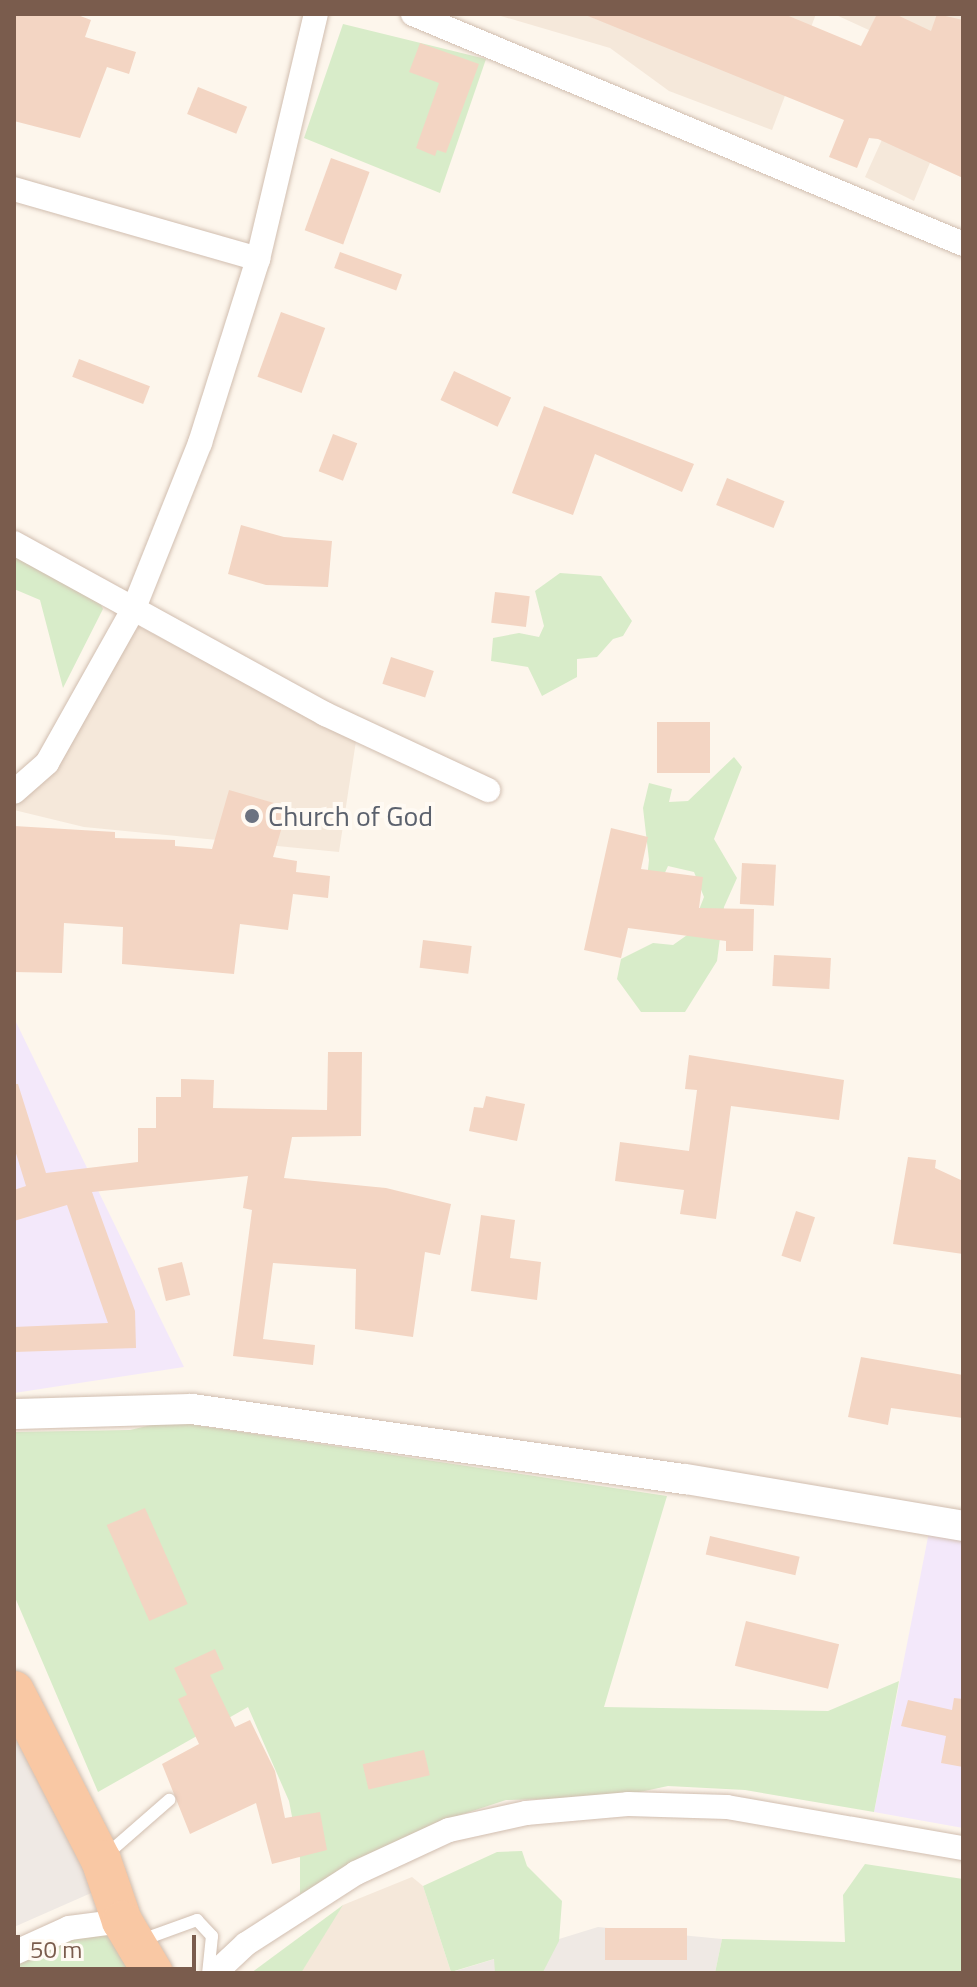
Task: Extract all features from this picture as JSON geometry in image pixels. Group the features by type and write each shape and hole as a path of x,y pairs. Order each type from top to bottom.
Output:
{"highway":[{"path":"14,1691 101,1860 137,1945"}],"street":[{"path":"14,792 47,763 134,608 200,443 258,259 316,14"},
{"path":"413,14 963,244"},
{"path":"14,189 258,259"},
{"path":"14,543 325,714 488,790"},
{"path":"14,1414 192,1409 686,1479 963,1526"},
{"path":"215,1973 246,1944 356,1873 449,1830 526,1813 628,1804 727,1807 963,1848"},
{"path":"14,1953 69,1928 137,1945"}],"lane":[{"path":"101,1860 169,1800"},
{"path":"137,1945 197,1920 212,1936 208,1973"}],"shaded area":[{"path":"494,14 816,14 772,130 669,91 610,48"},
{"path":"834,14 963,14 963,84 914,201 865,177 921,54"},
{"path":"138,626 356,741 339,852 84,827 14,810 14,802 54,762"},
{"path":"14,1018 184,1367 14,1393"},
{"path":"929,1532 963,1539 963,1828 874,1812"},
{"path":"14,1716 98,1890 14,1927"},
{"path":"412,1877 423,1886 451,1972 271,1973 343,1905"},
{"path":"598,1927 722,1939 715,1973 449,1973"}],"green space":[{"path":"343,24 486,59 440,193 304,138"},
{"path":"14,540 92,585 103,609 63,688 40,600 14,589"},
{"path":"560,573 601,576 632,621 623,636 613,639 597,657 577,659 577,677 542,696 528,667 491,661 493,638 519,633 539,637 544,626 535,591"},
{"path":"734,757 742,767 714,839 737,878 724,907 717,961 685,1012 641,1012 617,979 621,959 653,943 673,945 690,933 704,897 694,872 668,866 658,888 645,898 649,860 643,808 649,783 672,789 669,802 688,801"},
{"path":"168,1421 667,1496 604,1707 828,1711 899,1681 874,1812 745,1790 668,1786 616,1797 506,1800 433,1824 300,1895 300,1858 289,1801 248,1707 98,1792 14,1595 14,1432 130,1430"},
{"path":"522,1851 527,1866 562,1901 559,1941 543,1972 495,1973 494,1959 451,1972 423,1886 497,1852"},
{"path":"865,1864 963,1879 963,1973 715,1973 722,1939 845,1942 843,1895"},
{"path":"343,1905 301,1973 251,1973"},
{"path":"100,1917 144,1973 14,1973 14,1954"}],"building":[{"path":"14,14 75,14 91,20 85,37 136,52 129,74 107,67 80,138 14,121"},
{"path":"583,14 784,14 861,46 877,14 895,14 931,31 937,14 963,20 963,178 878,139 869,138 857,168 829,157 844,120"},
{"path":"420,43 479,64 446,153 437,150 435,156 416,148 439,83 409,72"},
{"path":"198,87 247,107 236,134 187,114"},
{"path":"331,158 370,172 343,244 305,230"},
{"path":"340,252 402,275 396,291 334,268"},
{"path":"281,312 325,328 302,393 257,377"},
{"path":"79,359 150,386 143,404 72,377"},
{"path":"454,371 511,398 498,427 440,400"},
{"path":"544,406 694,464 682,492 595,454 573,515 512,493"},
{"path":"333,434 357,443 343,481 319,471"},
{"path":"727,478 784,501 774,528 716,505"},
{"path":"241,525 284,537 332,541 328,587 266,585 228,574"},
{"path":"495,592 530,596 526,627 491,623"},
{"path":"391,657 434,671 425,698 382,684"},
{"path":"657,722 710,722 710,773 657,773"},
{"path":"229,790 288,807 273,857 297,861 296,872 330,876 328,898 293,894 288,930 240,924 234,974 122,964 123,927 64,923 62,973 14,972 14,826 115,832 115,838 175,840 175,846 212,849"},
{"path":"611,828 648,837 641,869 703,877 699,908 754,909 753,951 726,951 726,941 628,928 621,958 584,950"},
{"path":"742,863 776,865 774,906 740,904"},
{"path":"423,940 472,946 468,974 420,968"},
{"path":"774,955 831,958 829,989 772,986"},
{"path":"328,1052 362,1052 361,1136 292,1137 284,1178 386,1188 451,1204 440,1255 425,1252 413,1337 355,1329 356,1269 273,1263 263,1339 315,1345 313,1365 233,1356 252,1210 243,1208 248,1176 92,1192 135,1311 136,1348 14,1352 14,1327 108,1323 67,1205 14,1221 14,1190 26,1186 14,1147 14,1084 18,1084 46,1173 138,1162 138,1128 156,1128 156,1097 181,1097 181,1079 214,1080 213,1108 327,1110"},
{"path":"689,1055 844,1080 839,1120 731,1106 716,1219 680,1214 684,1190 615,1181 620,1142 689,1151 697,1090 685,1089"},
{"path":"486,1096 525,1104 517,1141 469,1131 474,1107 483,1108"},
{"path":"908,1157 936,1160 935,1168 963,1181 963,1254 893,1244"},
{"path":"796,1211 815,1217 800,1262 781,1256"},
{"path":"481,1215 515,1220 510,1258 541,1262 537,1300 471,1291"},
{"path":"182,1262 190,1295 166,1301 158,1268"},
{"path":"861,1357 963,1375 963,1418 891,1408 888,1425 848,1417"},
{"path":"145,1508 188,1604 149,1621 107,1525"},
{"path":"710,1536 800,1557 795,1575 706,1555"},
{"path":"746,1621 839,1644 828,1689 735,1666"},
{"path":"215,1649 224,1669 210,1675 235,1727 250,1720 275,1771 285,1818 320,1812 327,1850 272,1864 256,1803 190,1834 162,1764 199,1744 178,1699 187,1695 174,1668"},
{"path":"954,1698 963,1699 963,1767 941,1763 946,1736 901,1726 908,1700 952,1710"},
{"path":"424,1750 430,1775 368,1790 363,1764"},
{"path":"605,1928 687,1928 687,1960 605,1960"}],"place":[{"name":"Church of God","path":"252,816"}]}
